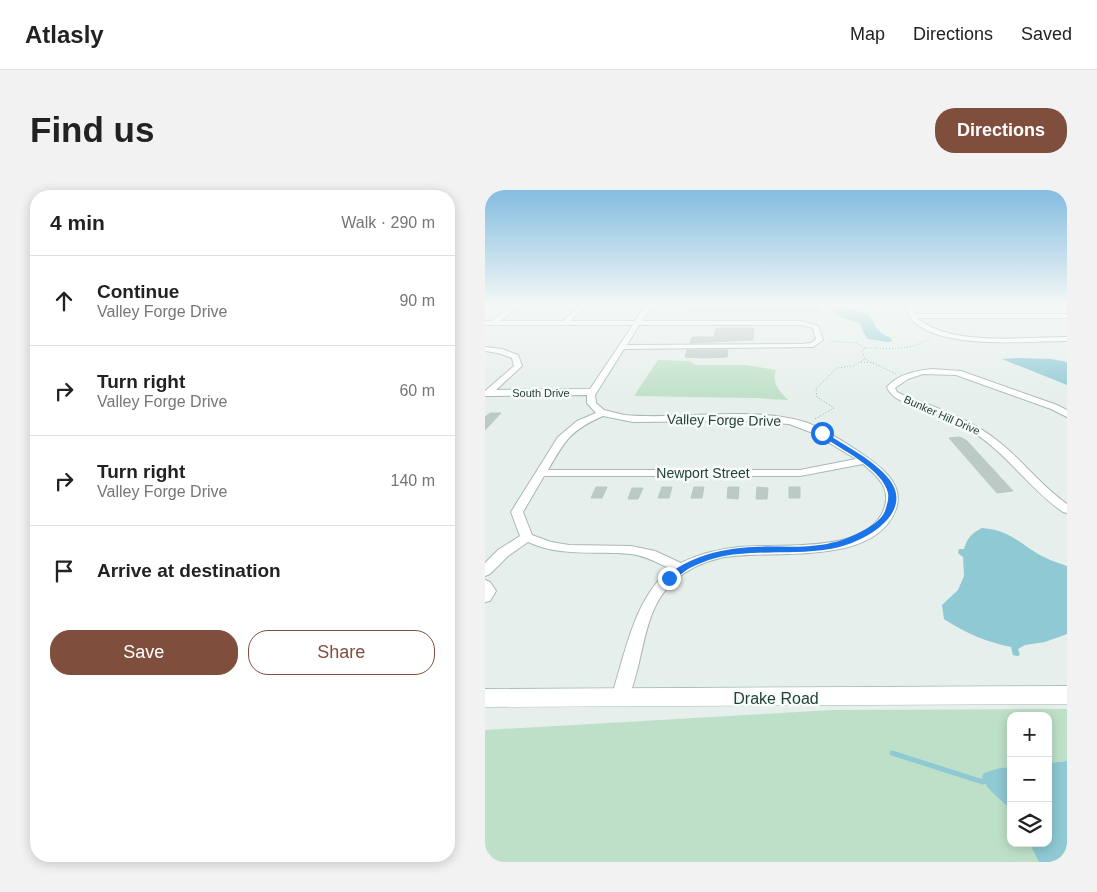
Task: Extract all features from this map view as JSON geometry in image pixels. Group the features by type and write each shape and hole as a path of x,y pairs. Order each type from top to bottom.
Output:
{"street":[{"path":"603,413 594,408 591,402 592,392 629,336"},
{"path":"622,347 801,346 813,345 820,340 819,336"},
{"path":"956,336 1067,339"},
{"path":"485,349 499,350 515,357 518,366 487,394"},
{"name":"Bunker Hill Drive","path":"1067,414 1054,407 959,373 934,370 905,379 891,387 893,393 979,431 992,440 1039,488 1067,509"},
{"name":"South Drive","path":"487,394 592,392"},
{"path":"603,413 574,428 561,439 517,512 527,537 548,546 569,549 631,550 650,554 681,569"},
{"name":"Valley Forge Drive","path":"603,413 639,419 766,420 808,427 864,461 887,480 892,498 891,507 886,516 866,534 845,543 823,548 749,550 721,554 696,561 681,569 661,585 648,605 620,698"},
{"name":"Newport Street","path":"541,473 800,473 864,461"},
{"path":"485,571 503,553 527,537"},
{"path":"485,585 489,591 485,597"},
{"name":"Drake Road","path":"485,698 1067,695"}],"path":[{"path":"820,340 857,343 865,348 911,349 923,345 935,336"},
{"path":"865,348 862,352 865,358 905,379"},
{"path":"808,427 816,418 834,408 817,397 815,389 837,368 850,367 865,358"},
{"path":"861,362 876,364"}],"green space":[{"path":"658,360 689,361 696,365 746,365 776,370 775,383 788,400 634,396"},
{"path":"1067,709 1067,761 1052,763 1052,712 1007,712 1007,767 1000,768 983,782 1007,807 1007,847 1031,847 1039,862 485,862 485,730 833,710"}],"water":[{"path":"866,336 888,336 892,341 888,342 868,339"},
{"path":"1002,359 1051,359 1067,362 1067,385"},
{"path":"982,528 1006,534 1041,556 1067,566 1067,634 1045,642 1025,645 1018,649 1020,655 1017,656 1013,655 1011,647 976,636 944,619 942,605 958,590 964,576 963,557 958,553 959,549 964,549 970,536"},
{"path":"1067,761 1067,862 1039,862 1031,847 1052,847 1052,763"},
{"path":"1007,767 1007,807 990,790 982,776 984,773"}],"building":[{"path":"753,336 753,340 690,343 692,337"},
{"path":"687,350 728,350 727,357 703,358 685,357"},
{"path":"490,413 501,413 485,430 485,417"},
{"path":"960,437 967,441 1013,491 997,493 949,438"},
{"path":"596,487 607,487 602,498 591,498"},
{"path":"662,487 672,487 669,498 658,498"},
{"path":"694,487 704,487 702,498 691,498"},
{"path":"728,487 739,487 738,499 727,498"},
{"path":"757,487 768,488 767,499 756,499"},
{"path":"789,487 800,487 800,498 789,498"},
{"path":"632,488 643,488 638,499 628,499"}],"waterway":[{"path":"892,753 983,782"}],"route":[{"path":"669,578 688,565 707,557 740,551 804,550 832,547 852,541 879,525 886,516 892,502 892,493 887,480 875,468 822,433"}]}
